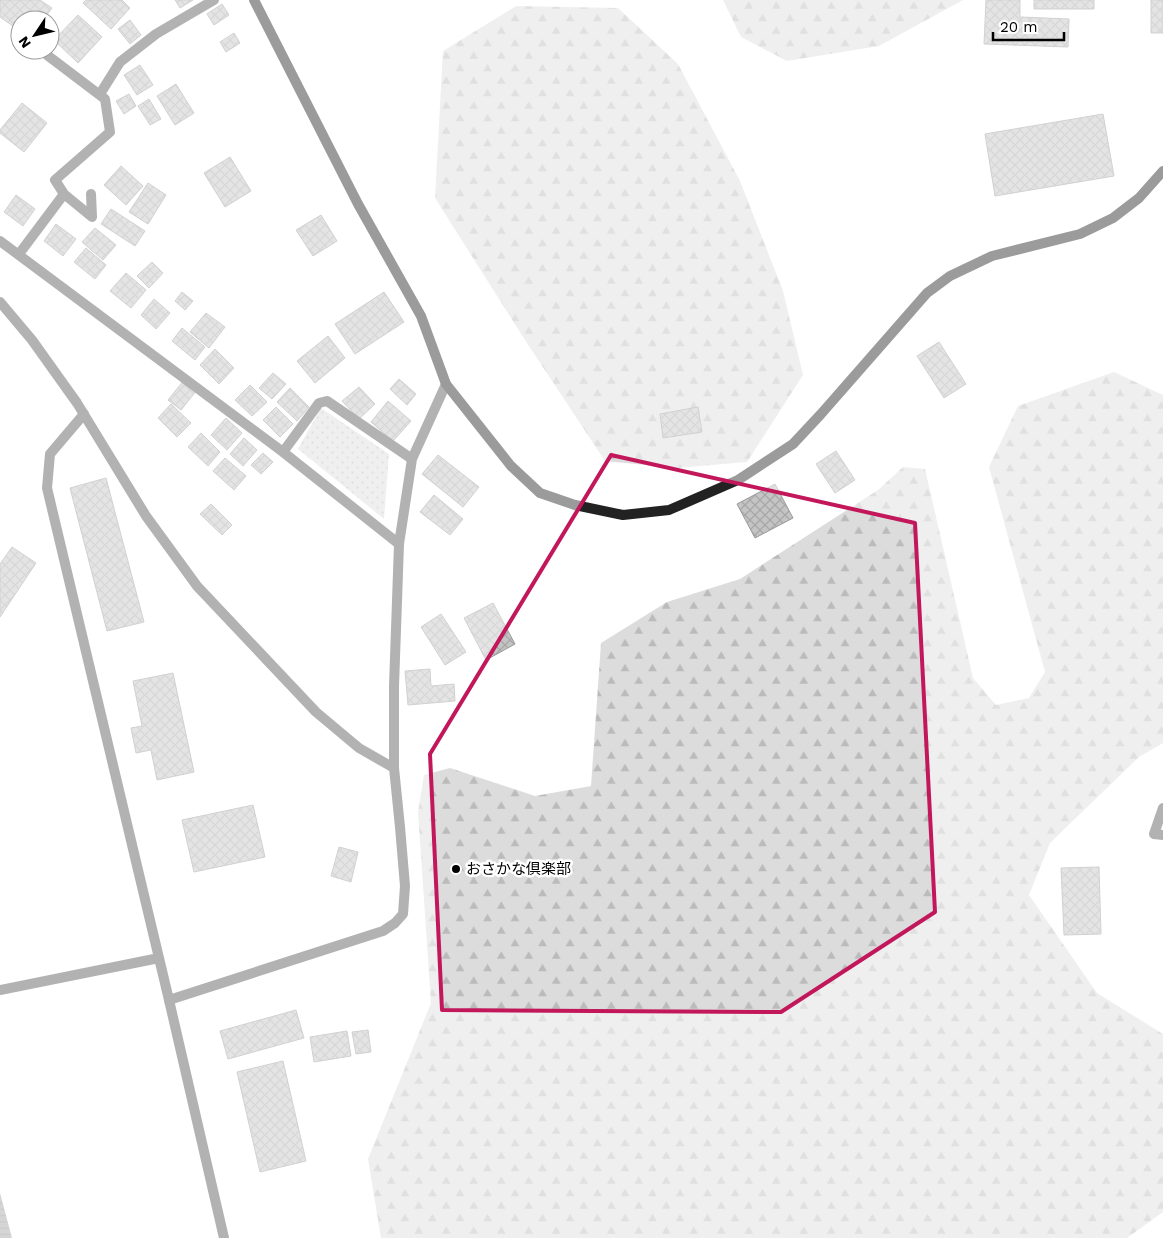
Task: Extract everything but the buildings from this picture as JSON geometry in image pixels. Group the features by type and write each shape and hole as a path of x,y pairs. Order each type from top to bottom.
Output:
{"street":[{"path":"100,94 120,62 156,34 214,0"},
{"path":"254,0 358,204 421,316 446,384 511,466 540,493 575,504 623,515 669,510 738,480 793,444 927,293 950,276 992,256 1080,234 1113,218 1139,198 1163,171"},
{"path":"54,60 106,98 110,132 55,180 64,194 92,217 91,194"},
{"path":"18,254 64,194"},
{"path":"0,241 283,452 399,544"},
{"path":"0,302 32,340 84,414 146,516 197,586 316,712 359,748 394,768"},
{"path":"170,1000 383,932 395,923 402,914 405,886 394,768 394,686 399,544 412,460 446,384"},
{"path":"283,452 319,403 327,401 412,460"},
{"path":"84,414 50,454 47,488 170,1000 224,1238"},
{"path":"1163,808 1154,834 1163,835"},
{"path":"0,990 160,958"}],"highlighted area":[{"path":"611,455 915,523 935,912 781,1012 442,1010 430,754"}],"green space":[{"path":"723,0 963,0 879,46 787,61 741,37"},
{"path":"516,6 618,8 678,64 740,181 783,291 803,375 747,462 677,468 605,461 525,340 435,198 443,51"},
{"path":"1114,372 1163,395 1163,743 1139,757 1050,843 1029,895 1097,993 1163,1034 1163,1212 1127,1238 381,1238 368,1159 431,1003 418,812 424,775 450,768 535,796 591,786 601,643 667,602 740,579 878,490 903,467 925,469 973,678 996,705 1029,698 1045,672 989,467 1018,406"},
{"path":"321,408 389,454 384,519 298,449"}],"shaded area":[{"path":"0,1193 12,1238 0,1238"}],"place":[{"name":"おさかな倶楽部","path":"456,869"}]}
